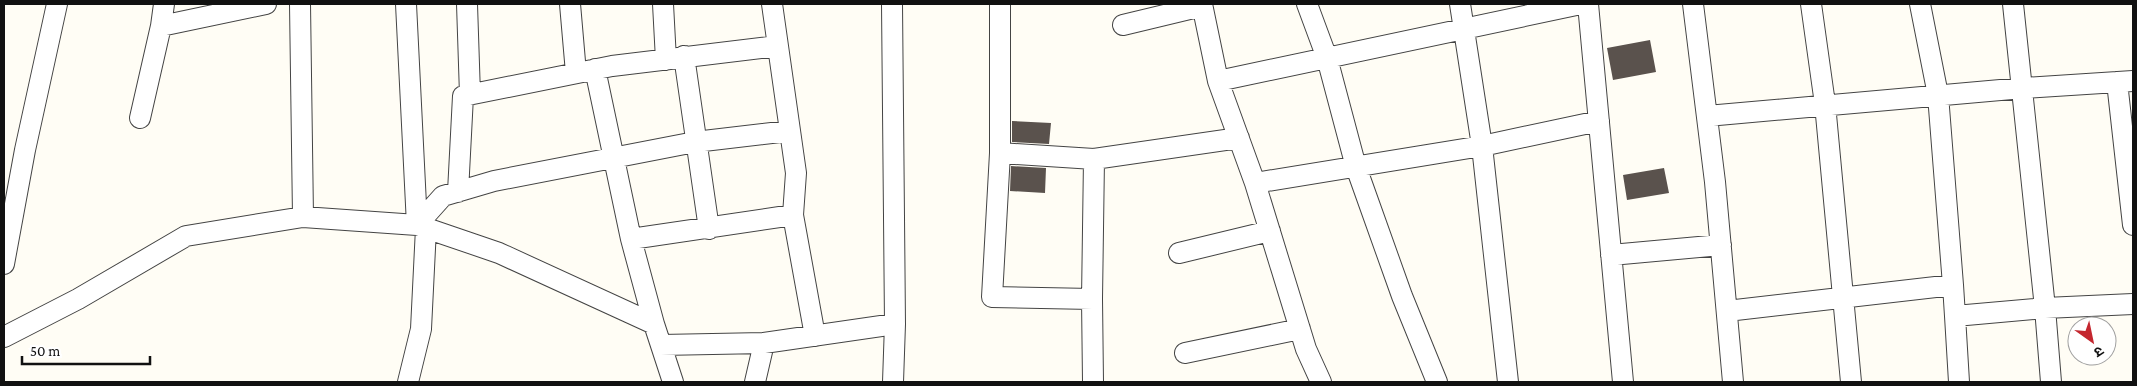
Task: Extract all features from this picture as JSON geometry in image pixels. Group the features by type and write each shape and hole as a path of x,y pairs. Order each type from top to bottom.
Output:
{"street":[{"path":"4,264 25,150 57,4"},
{"path":"140,118 161,26 164,4"},
{"path":"161,26 266,4"},
{"path":"300,4 304,217"},
{"path":"406,4 421,227 421,329 408,382"},
{"path":"467,4 470,95"},
{"path":"570,4 586,71 613,157 630,239 673,382"},
{"path":"663,4 695,142 709,229"},
{"path":"772,4 796,173 793,215 815,336"},
{"path":"892,4 895,324 893,382"},
{"path":"1000,4 1000,153 992,297 1092,299"},
{"path":"1307,4 1327,58 1356,167 1402,296 1437,382"},
{"path":"1460,4 1482,146 1508,382"},
{"path":"1218,81 1581,4"},
{"path":"1588,4 1623,382"},
{"path":"1693,4 1707,116 1733,382"},
{"path":"1811,4 1825,104 1851,382"},
{"path":"1920,4 1938,95 1959,382"},
{"path":"2013,4 2023,88 2051,382"},
{"path":"1123,25 1202,5 1218,81 1255,183 1300,329 1321,382"},
{"path":"458,192 463,96 586,71 777,46"},
{"path":"1707,116 1825,104 2125,81 2133,225"},
{"path":"1255,183 1482,146 1598,121"},
{"path":"421,227 444,196 494,181 695,142 789,131"},
{"path":"1000,153 1094,159 1239,138"},
{"path":"1093,382 1094,159"},
{"path":"630,239 709,229 793,215"},
{"path":"4,337 78,299 186,236 304,217 421,227 499,253 654,324"},
{"path":"1180,253 1270,231"},
{"path":"1611,255 1720,245"},
{"path":"1727,311 1953,285"},
{"path":"1955,316 2045,308 2133,304"},
{"path":"661,345 764,344 895,324"},
{"path":"1186,353 1300,329"},
{"path":"755,382 764,344"}],"building":[{"path":"1650,40 1656,72 1613,80 1607,48"},
{"path":"1012,121 1051,123 1049,144 1012,142"},
{"path":"1011,166 1046,168 1045,193 1010,191"},
{"path":"1664,168 1669,193 1627,200 1623,175"}]}
